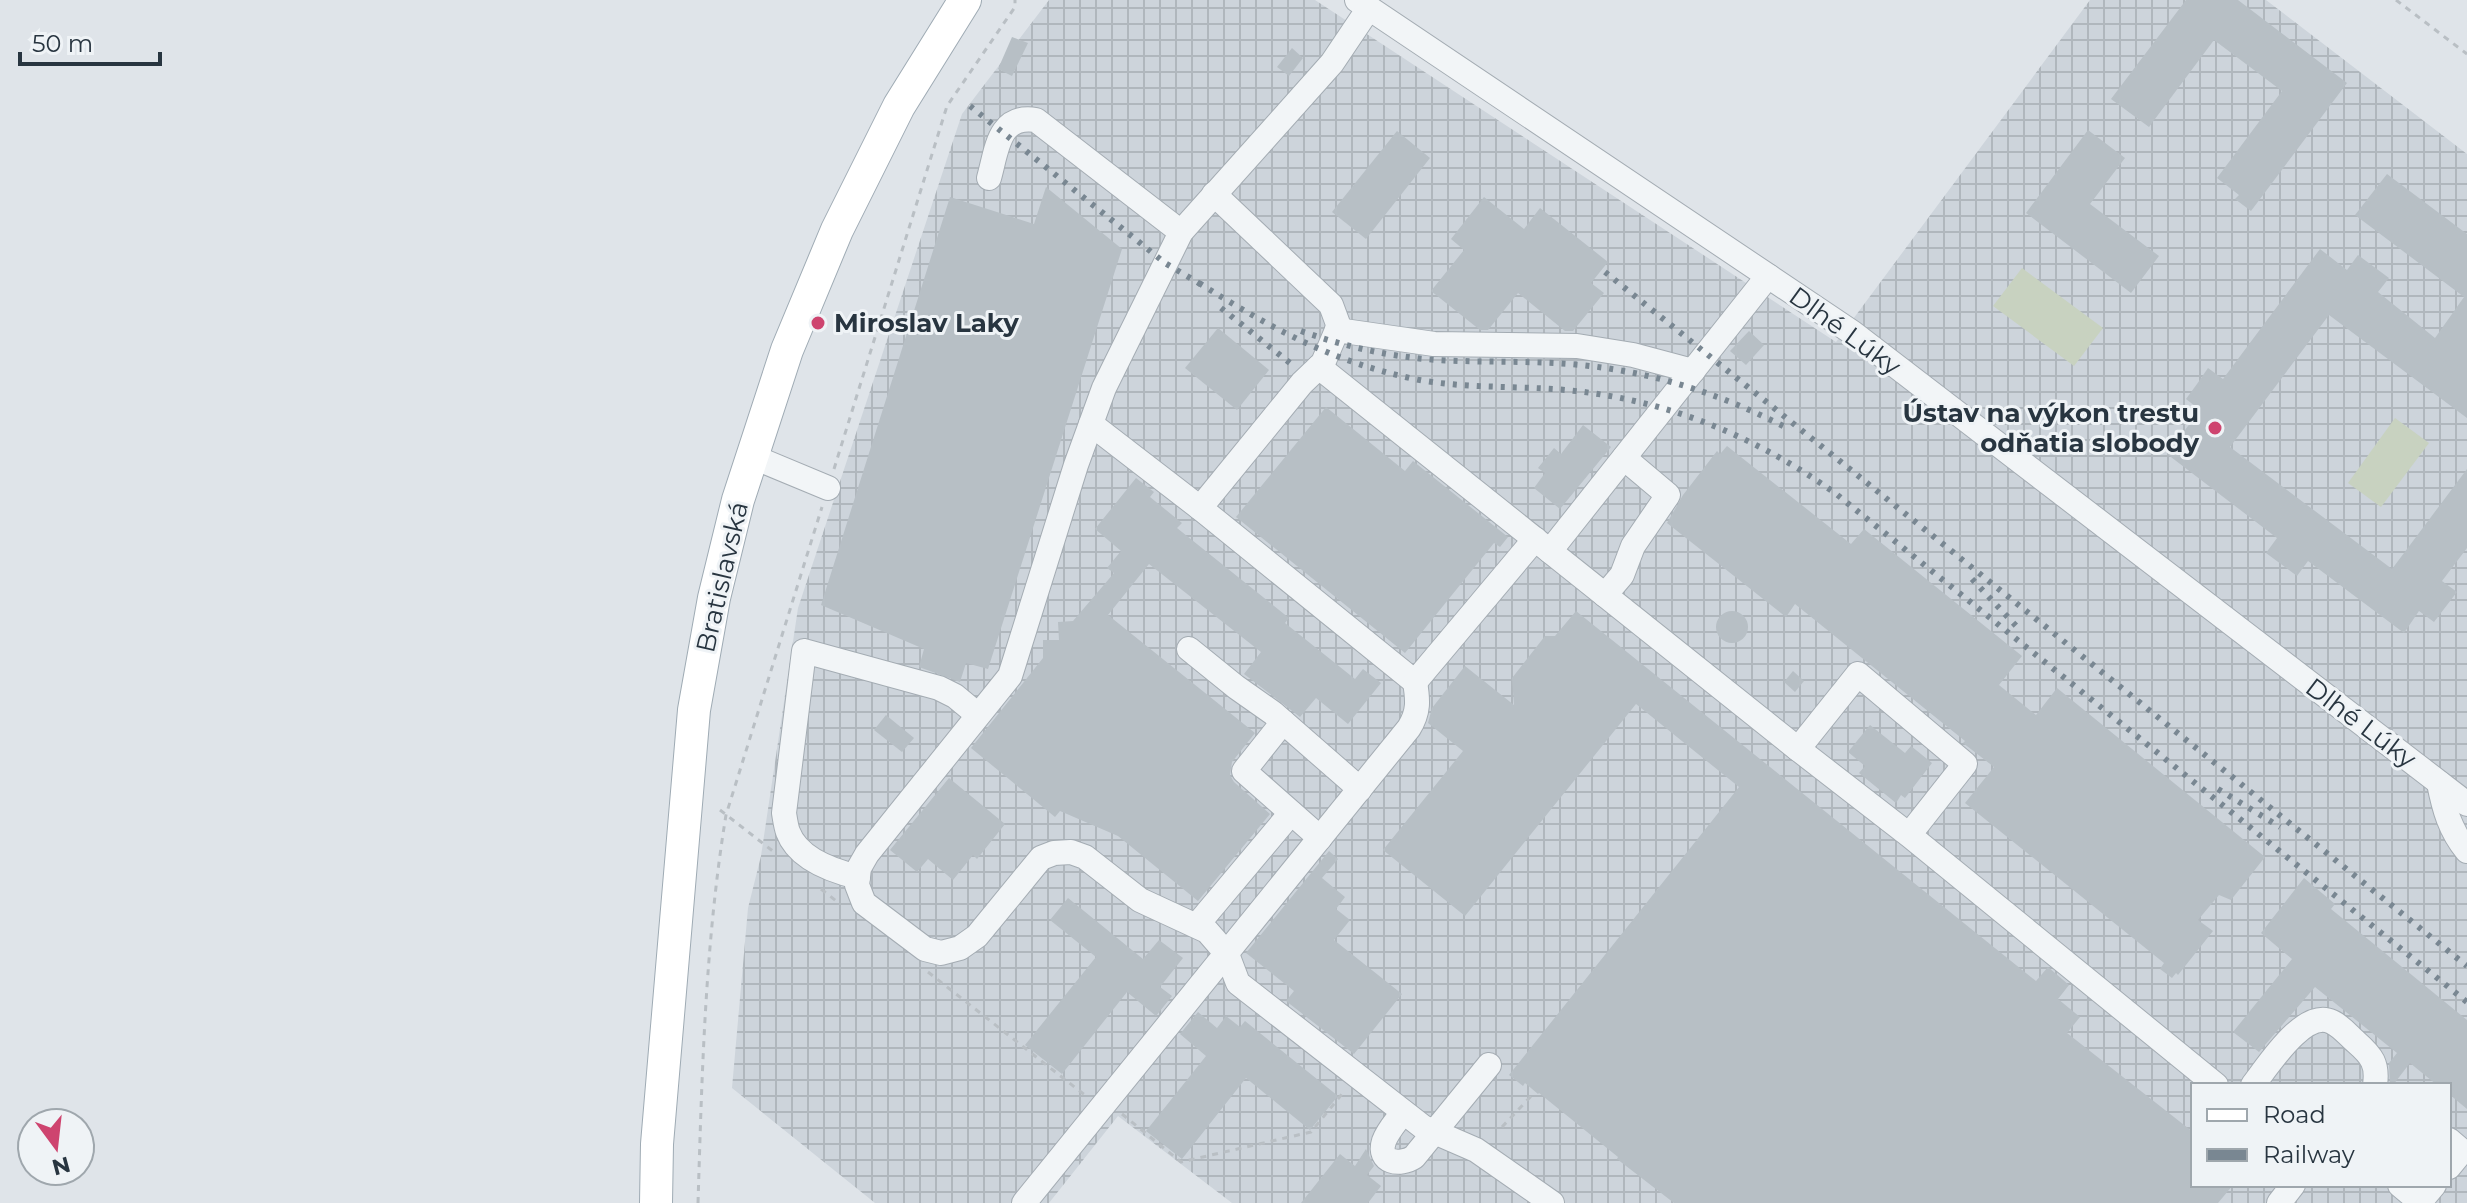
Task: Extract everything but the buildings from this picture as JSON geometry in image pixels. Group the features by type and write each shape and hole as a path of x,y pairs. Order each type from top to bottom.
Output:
{"main road":[{"name":"Bratislavská","path":"656,1203 657,1144 694,710 718,583 751,456 787,350 837,230 899,106 964,1"}],"street":[{"path":"1363,4 1332,63 1181,232 1104,388 1010,676 867,854 859,868 857,885 864,903 925,949 941,953 960,948 977,936 1041,858 1071,852 1085,857 1140,900 1207,931 1227,954 1238,983 1403,1112 1435,1132 1476,1150 1552,1203"},
{"name":"Dlhé Lúky","path":"1363,4 1853,333 2467,804"},
{"path":"989,178 1008,124 1023,118 1036,120 1181,232"},
{"path":"1200,508 1302,383 1319,367 1338,324 1331,305 1214,194"},
{"path":"1415,682 1624,458 1768,276"},
{"path":"1337,330 1434,344 1577,346 1633,355 1693,371"},
{"path":"1319,367 1909,835 2214,1083"},
{"path":"1024,1203 1360,789 1416,717 1419,701 1415,682 1091,424"},
{"path":"751,456 828,488"},
{"path":"1605,595 1622,575 1633,546 1668,495 1624,458"},
{"path":"1189,649 1283,722 1360,789"},
{"path":"858,877 832,870 805,853 788,834 784,813 804,651 939,688 955,696 978,715"},
{"path":"1798,749 1858,674 1965,764 1909,835"},
{"path":"1283,722 1244,771 1320,838"},
{"path":"2439,783 2449,824 2467,851"},
{"path":"1197,925 1291,813"},
{"path":"2255,1083 2294,1034 2307,1023 2320,1018 2333,1022 2373,1057 2377,1069 2375,1083"},
{"path":"1403,1112 1386,1136 1383,1148 1386,1157 1395,1163 1405,1163 1414,1157 1489,1065"},
{"path":"2451,1142 2462,1151 2451,1165"},
{"path":"2279,1203 2291,1187"},
{"path":"2402,1187 2420,1202 2432,1187"}],"path":[{"path":"698,1203 703,1055 718,864 726,815 947,106 1015,7 1015,0"},
{"path":"2396,0 2467,54"},
{"path":"720,810 776,854"},
{"path":"814,884 840,903"},
{"path":"928,972 1092,1100"},
{"path":"1502,1127 1534,1093"},
{"path":"1116,1109 1181,1162 1311,1132 1342,1094"}],"shaded area":[{"path":"1049,0 1315,0 1836,342 2090,0 2266,0 2467,154 2467,1203 1232,1203 1118,1116 1049,1203 875,1203 732,1088 748,908 761,856 798,608 962,114"}],"green space":[{"path":"2022,268 2103,328 2074,366 1993,306"},
{"path":"2395,418 2429,443 2381,507 2348,483"}],"railway":[{"path":"970,106 1165,263 1207,288"},
{"path":"1605,272 2467,966"},
{"path":"1199,283 1302,341 1384,372 1449,384 1553,389 1629,400 1702,421 1770,452 1835,493 2467,1002"},
{"path":"1221,308 1290,363"},
{"path":"1301,331 1386,354 1438,360 1571,364 1642,375 1716,396 1787,428"},
{"path":"1972,579 2019,629"},
{"path":"2218,789 2280,827"}],"place":[{"name":"Miroslav Laky","path":"818,323"},
{"name":"Ústav na výkon trestu odňatia slobody","path":"2215,428"}]}
